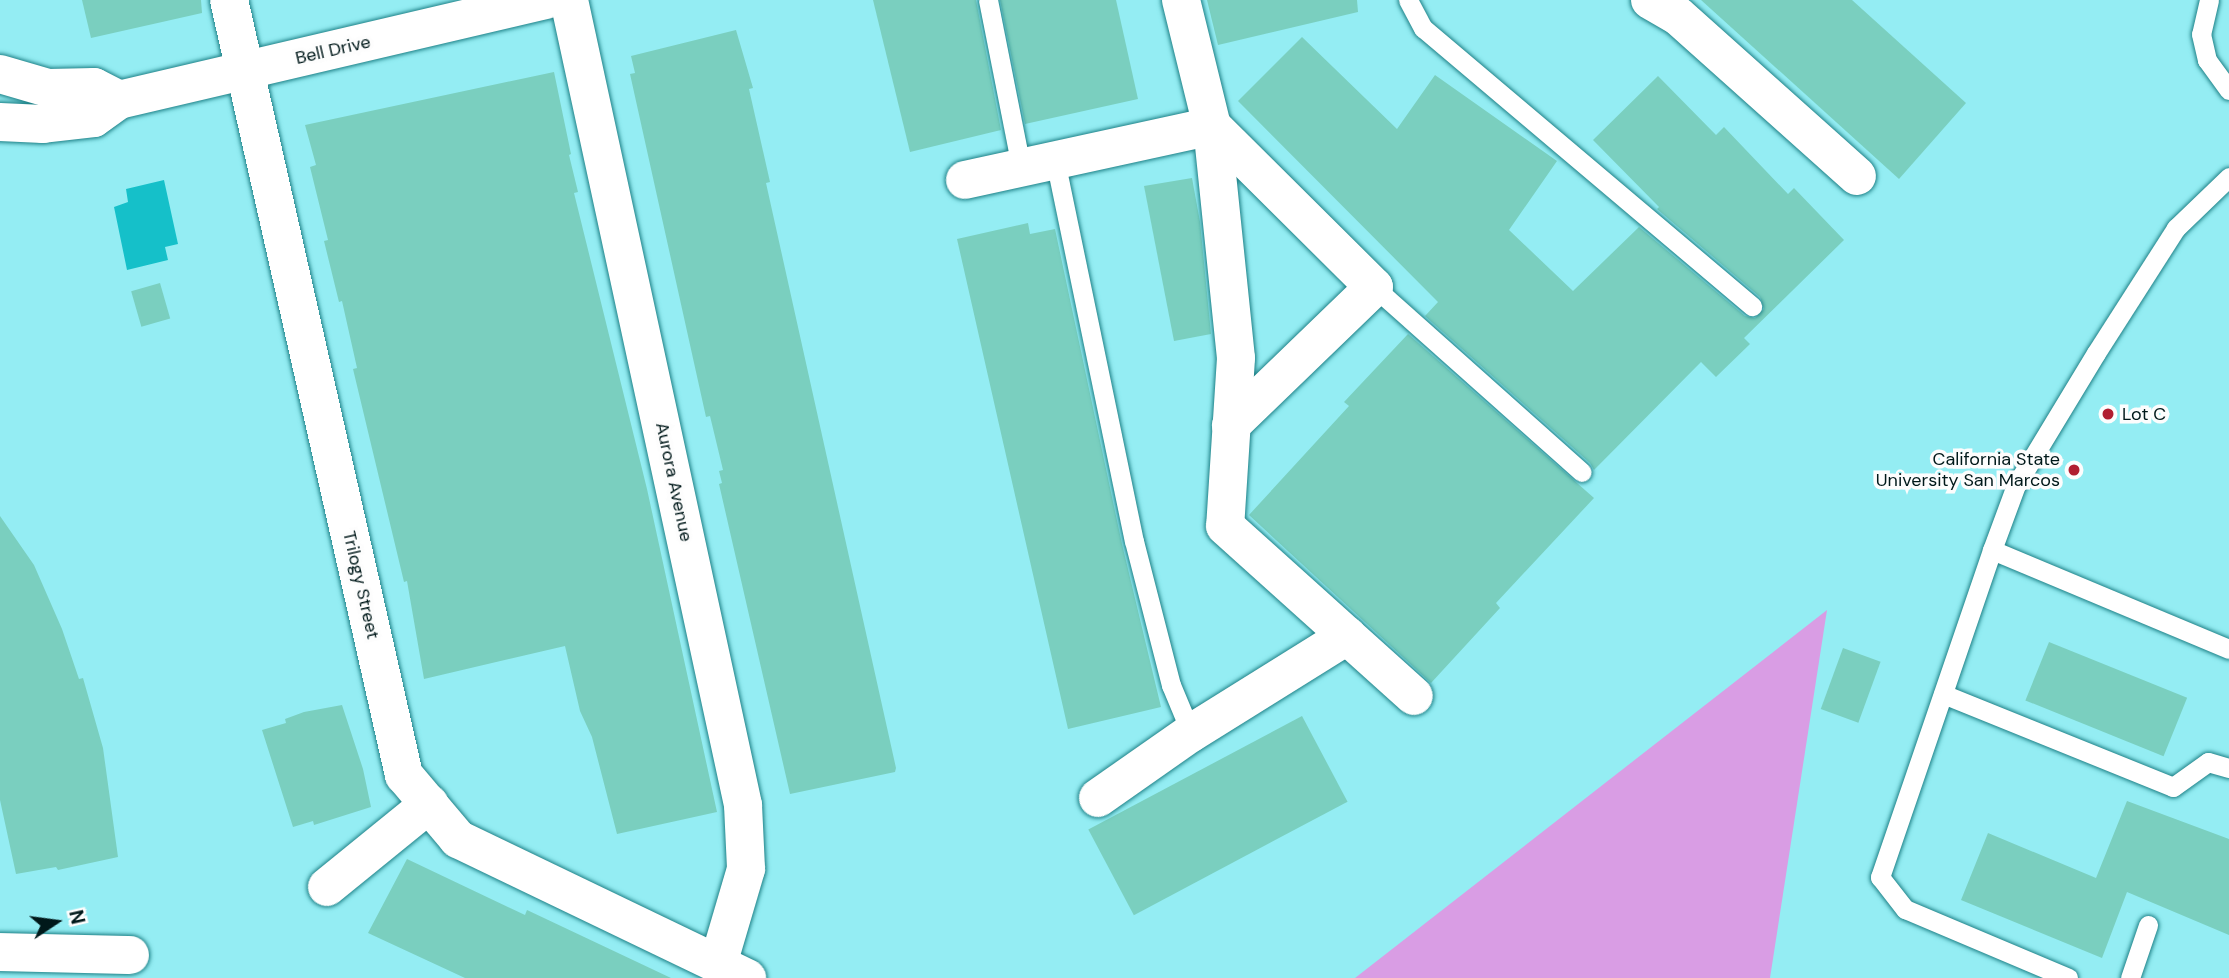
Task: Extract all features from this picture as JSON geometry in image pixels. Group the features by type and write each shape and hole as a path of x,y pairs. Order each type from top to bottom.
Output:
{"street":[{"name":"Trilogy Street","path":"229,0 404,775 458,839 733,971"},
{"name":"Bell Drive","path":"0,122 43,124 94,118 119,100 546,0"},
{"name":"Aurora Avenue","path":"569,0 743,805 746,869 733,971"},
{"path":"1181,0 1212,126 1236,358 1225,526 1414,696"},
{"path":"1650,0 1678,16 1857,176"},
{"path":"0,74 48,88 94,87 119,100"},
{"path":"965,180 1212,126"},
{"path":"1212,126 1374,287 1231,425"},
{"path":"1098,798 1191,733 1347,636"},
{"path":"327,887 429,804"},
{"path":"0,952 130,955"}],"lane":[{"path":"988,0 1038,164 1171,685 1191,733"},
{"path":"1408,0 1423,28 1752,306"},
{"path":"2209,0 2200,34 2207,60 2229,90"},
{"path":"2068,978 1905,909 1880,877 2016,485 2176,228 2229,177"},
{"path":"1374,287 1583,471"},
{"path":"1992,550 2229,649"},
{"path":"1943,694 2173,787 2208,762 2229,768"},
{"path":"2130,978 2148,925"}],"shaded area":[{"path":"1827,610 1770,978 1355,978"}],"water":[{"path":"164,180 178,244 165,247 168,260 127,270 114,207 128,202 126,189"}],"building":[{"path":"82,0 201,0 202,13 91,38"},
{"path":"873,0 976,0 1001,130 910,152"},
{"path":"1000,0 1116,0 1138,99 1025,124"},
{"path":"1207,0 1357,0 1358,12 1218,45"},
{"path":"1701,0 1852,0 1966,103 1899,179"},
{"path":"736,30 753,88 749,89 770,182 766,183 896,768 895,772 790,794 719,484 722,483 719,471 723,470 710,416 706,417 630,74 635,73 631,56"},
{"path":"1302,37 1397,129 1435,75 1557,161 1509,230 1573,291 1639,227 1745,316 1755,318 1764,309 1760,297 1657,209 1659,207 1593,140 1658,76 1716,135 1724,127 1788,194 1794,188 1844,240 1744,338 1750,344 1716,377 1701,362 1594,470 1590,463 1425,316 1438,302 1238,101"},
{"path":"554,72 578,192 574,193 647,489 717,812 617,834 592,737 580,711 565,646 424,679 407,581 404,582 353,369 357,368 342,301 339,302 324,241 328,240 310,167 316,165 305,125"},
{"path":"1192,178 1200,222 1211,334 1174,341 1144,186"},
{"path":"1028,223 1030,234 1055,229 1122,544 1161,707 1068,729 957,239"},
{"path":"160,283 170,319 141,327 131,291"},
{"path":"1408,334 1594,498 1496,603 1500,608 1431,683 1249,515 1349,406 1344,402"},
{"path":"0,516 34,565 62,629 79,679 83,678 103,748 118,857 58,870 56,867 16,874 0,800"},
{"path":"2049,642 2187,698 2164,756 2025,700"},
{"path":"1843,648 1881,662 1858,723 1821,709"},
{"path":"342,705 363,769 371,807 314,825 313,821 293,827 262,730 286,723 285,719 304,712"},
{"path":"1302,716 1348,802 1134,915 1088,830"},
{"path":"2127,801 2229,839 2229,935 2127,892 2102,958 1961,900 1988,833 2096,878"},
{"path":"407,859 525,915 527,910 671,978 465,978 368,933"}],"place":[{"name":"Lot C","path":"2108,414"},
{"name":"California State University San Marcos","path":"2074,470"}]}
